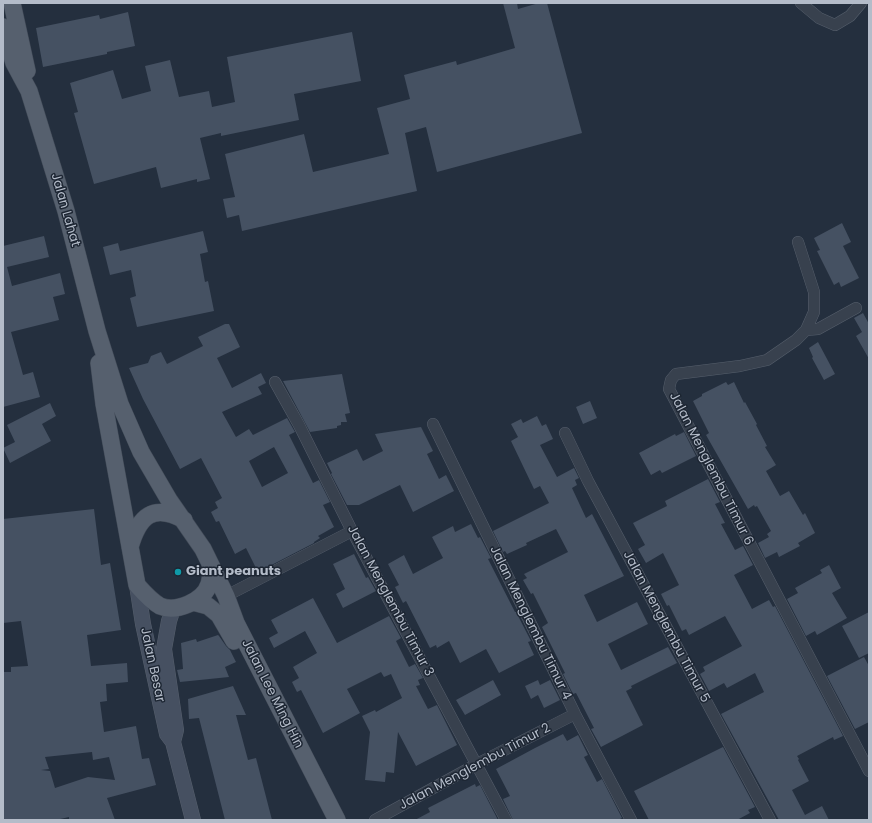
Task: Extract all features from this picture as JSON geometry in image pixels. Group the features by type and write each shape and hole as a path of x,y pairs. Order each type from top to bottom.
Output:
{"main road":[{"name":"Jalan Lahat","path":"12,3 28,77 29,90"},
{"name":"Jalan Lahat","path":"3,27 14,63 29,90 66,211 97,331 120,404 141,452 184,520"},
{"name":"Jalan Lahat","path":"97,331 104,404 130,548"},
{"path":"160,512 172,514 184,520 202,548 211,566 209,585 202,596 192,602 173,609 161,606 149,598 137,585 130,548 134,533 142,520 152,514 160,512"},
{"name":"Jalan Lee Ming Hin","path":"211,566 226,596 236,623 337,820"},
{"name":"Jalan Besar","path":"137,585 143,624 167,734 173,742 194,820"},
{"name":"Jalan Lee Ming Hin","path":"192,602 208,606 219,615 229,630 325,820"},
{"name":"Jalan Besar","path":"173,609 169,621 164,649 176,730 173,742"}],"street":[{"path":"801,3 819,18 835,25 850,16 861,3"},
{"name":"Jalan Menglembu Timur 6","path":"798,242 814,292 814,312 806,330 796,340 768,360 740,366 676,374 671,380 670,389 672,396 869,771"},
{"path":"806,330 818,329 856,308"},
{"name":"Jalan Menglembu Timur 3","path":"275,382 352,531 506,820"},
{"name":"Jalan Menglembu Timur 4","path":"433,424 575,714 631,820"},
{"name":"Jalan Menglembu Timur 5","path":"565,434 588,481 770,820"},
{"path":"226,596 352,531"},
{"name":"Jalan Menglembu Timur 2","path":"375,820 477,764 575,714"}],"building":[{"path":"503,3 517,3 518,9 539,3 547,3 582,133 437,172 426,127 405,133 417,191 242,231 239,215 227,218 223,199 235,197 225,154 304,134 313,172 389,154 377,108 410,99 404,75 456,61 457,65 515,48"},
{"path":"128,12 135,46 107,52 107,54 43,67 36,28 99,15 100,19"},
{"path":"352,32 361,81 294,94 299,120 221,136 221,133 200,138 210,179 197,182 197,179 161,188 156,167 94,184 74,113 78,112 70,83 113,70 122,99 151,91 145,66 170,60 179,97 209,91 212,107 235,102 227,57"},
{"path":"842,223 851,242 843,246 859,278 841,287 839,282 834,285 817,251 820,250 814,238"},
{"path":"203,231 208,252 200,254 205,282 208,281 214,311 137,327 130,298 136,296 131,270 110,275 103,247 118,243 120,251"},
{"path":"44,236 49,257 7,267 12,286 60,273 65,294 53,297 59,320 11,332 23,375 33,372 40,397 3,407 3,246"},
{"path":"863,313 869,324 869,359 856,336 862,332 854,318"},
{"path":"225,324 229,324 240,347 217,358 232,388 261,373 266,383 258,387 262,394 222,412 236,437 249,429 253,435 287,418 295,432 289,435 313,483 319,480 330,502 323,505 334,527 318,536 320,538 314,543 258,572 246,548 235,554 219,521 216,522 211,512 218,508 215,502 222,498 201,458 180,469 143,399 129,368 148,363 151,356 161,352 167,364 203,346 198,337","holes":["274,447 288,473 262,487 249,461"]},
{"path":"818,342 835,374 824,380 812,358 813,357 809,348"},
{"path":"342,374 350,413 345,414 347,422 341,422 341,425 337,426 337,428 310,432 283,381"},
{"path":"726,382 728,385 734,382 744,403 745,402 757,424 756,425 767,446 765,447 776,465 766,471 780,496 789,491 803,515 805,513 815,533 798,543 800,546 779,557 777,552 765,558 758,543 769,537 767,534 771,531 757,506 755,507 754,505 748,509 706,435 709,433 693,401 702,396 702,394"},
{"path":"590,401 597,418 583,424 576,407"},
{"path":"50,403 56,416 42,424 51,441 10,463 3,448 15,442 7,425"},
{"path":"537,416 542,426 546,424 553,439 540,445 557,477 574,468 579,478 575,480 577,485 572,488 586,518 592,514 624,576 584,595 597,622 637,602 648,624 608,644 621,670 668,647 677,663 631,686 632,688 626,691 643,725 601,747 591,729 594,728 576,693 573,694 563,674 565,673 542,627 548,623 533,593 531,594 523,580 527,578 524,574 568,552 556,529 507,554 505,551 503,552 493,531 549,503 540,486 534,489 511,441 518,437 511,424 521,419 523,423"},
{"path":"421,427 433,451 427,454 439,479 446,475 454,491 413,512 400,485 359,505 347,505 327,463 357,449 363,461 383,451 375,434"},
{"path":"684,432 696,456 662,473 660,470 651,475 639,453 675,434 676,436"},
{"path":"708,479 720,502 715,504 725,523 721,524 735,550 743,546 753,565 734,575 752,609 769,600 773,607 775,606 843,736 834,740 833,737 797,756 809,781 792,790 805,815 822,806 829,820 779,820 721,714 764,692 755,673 727,688 724,683 709,691 700,674 705,671 703,667 742,646 725,616 689,635 686,629 682,631 669,605 667,606 661,594 679,585 663,553 646,563 638,549 645,545 633,523 667,506 665,501"},
{"path":"94,509 101,565 110,563 121,630 87,635 91,666 127,663 128,682 106,684 107,701 100,702 104,732 136,726 142,759 149,758 156,785 107,798 115,820 69,820 69,817 56,820 3,820 3,672 11,672 11,667 28,666 21,621 3,623 3,519","holes":["92,752 93,760 109,757 115,780 88,777 55,788 50,771 41,770 49,769 45,757"]},
{"path":"471,524 491,558 488,559 531,641 528,642 534,655 499,673 486,649 460,663 449,641 437,648 436,645 430,648 406,601 403,603 395,587 399,585 388,564 404,555 413,574 443,558 432,537 453,526 455,532"},
{"path":"354,554 366,578 368,577 376,591 343,608 336,594 345,589 333,564"},
{"path":"829,565 841,588 832,593 847,618 817,635 815,631 806,636 787,599 798,593 795,588 822,573 820,570"},
{"path":"313,598 337,643 389,616 401,638 396,641 409,667 415,664 423,678 418,680 420,685 416,686 428,709 437,705 457,745 416,766 398,732 394,773 386,772 385,782 365,780 370,732 362,716 375,710 376,712 402,698 391,674 384,677 381,672 347,689 360,713 323,733 301,690 297,692 292,682 299,678 293,667 317,653 305,631 274,648 269,638 278,633 271,620"},
{"path":"869,612 869,653 859,658 842,626"},
{"path":"218,635 230,650 236,662 225,667 229,677 180,682 177,670 183,669 181,643 196,639 197,642"},
{"path":"864,657 869,666 869,722 855,729 827,676"},
{"path":"493,680 501,695 465,715 456,700"},
{"path":"538,680 540,685 550,680 560,700 544,708 538,695 531,699 525,686"},
{"path":"233,686 246,715 236,715 248,760 256,758 272,820 225,820 199,718 189,719 188,699"},
{"path":"563,734 567,741 578,735 588,755 584,757 597,782 602,779 622,818 618,820 513,820 503,799 510,796 496,769"},
{"path":"723,747 755,807 748,810 750,813 737,820 649,820 634,791"},
{"path":"475,784 476,787 480,785 498,820 415,820 430,812 428,808"}],"place":[{"name":"Giant peanuts","path":"178,572"}]}
